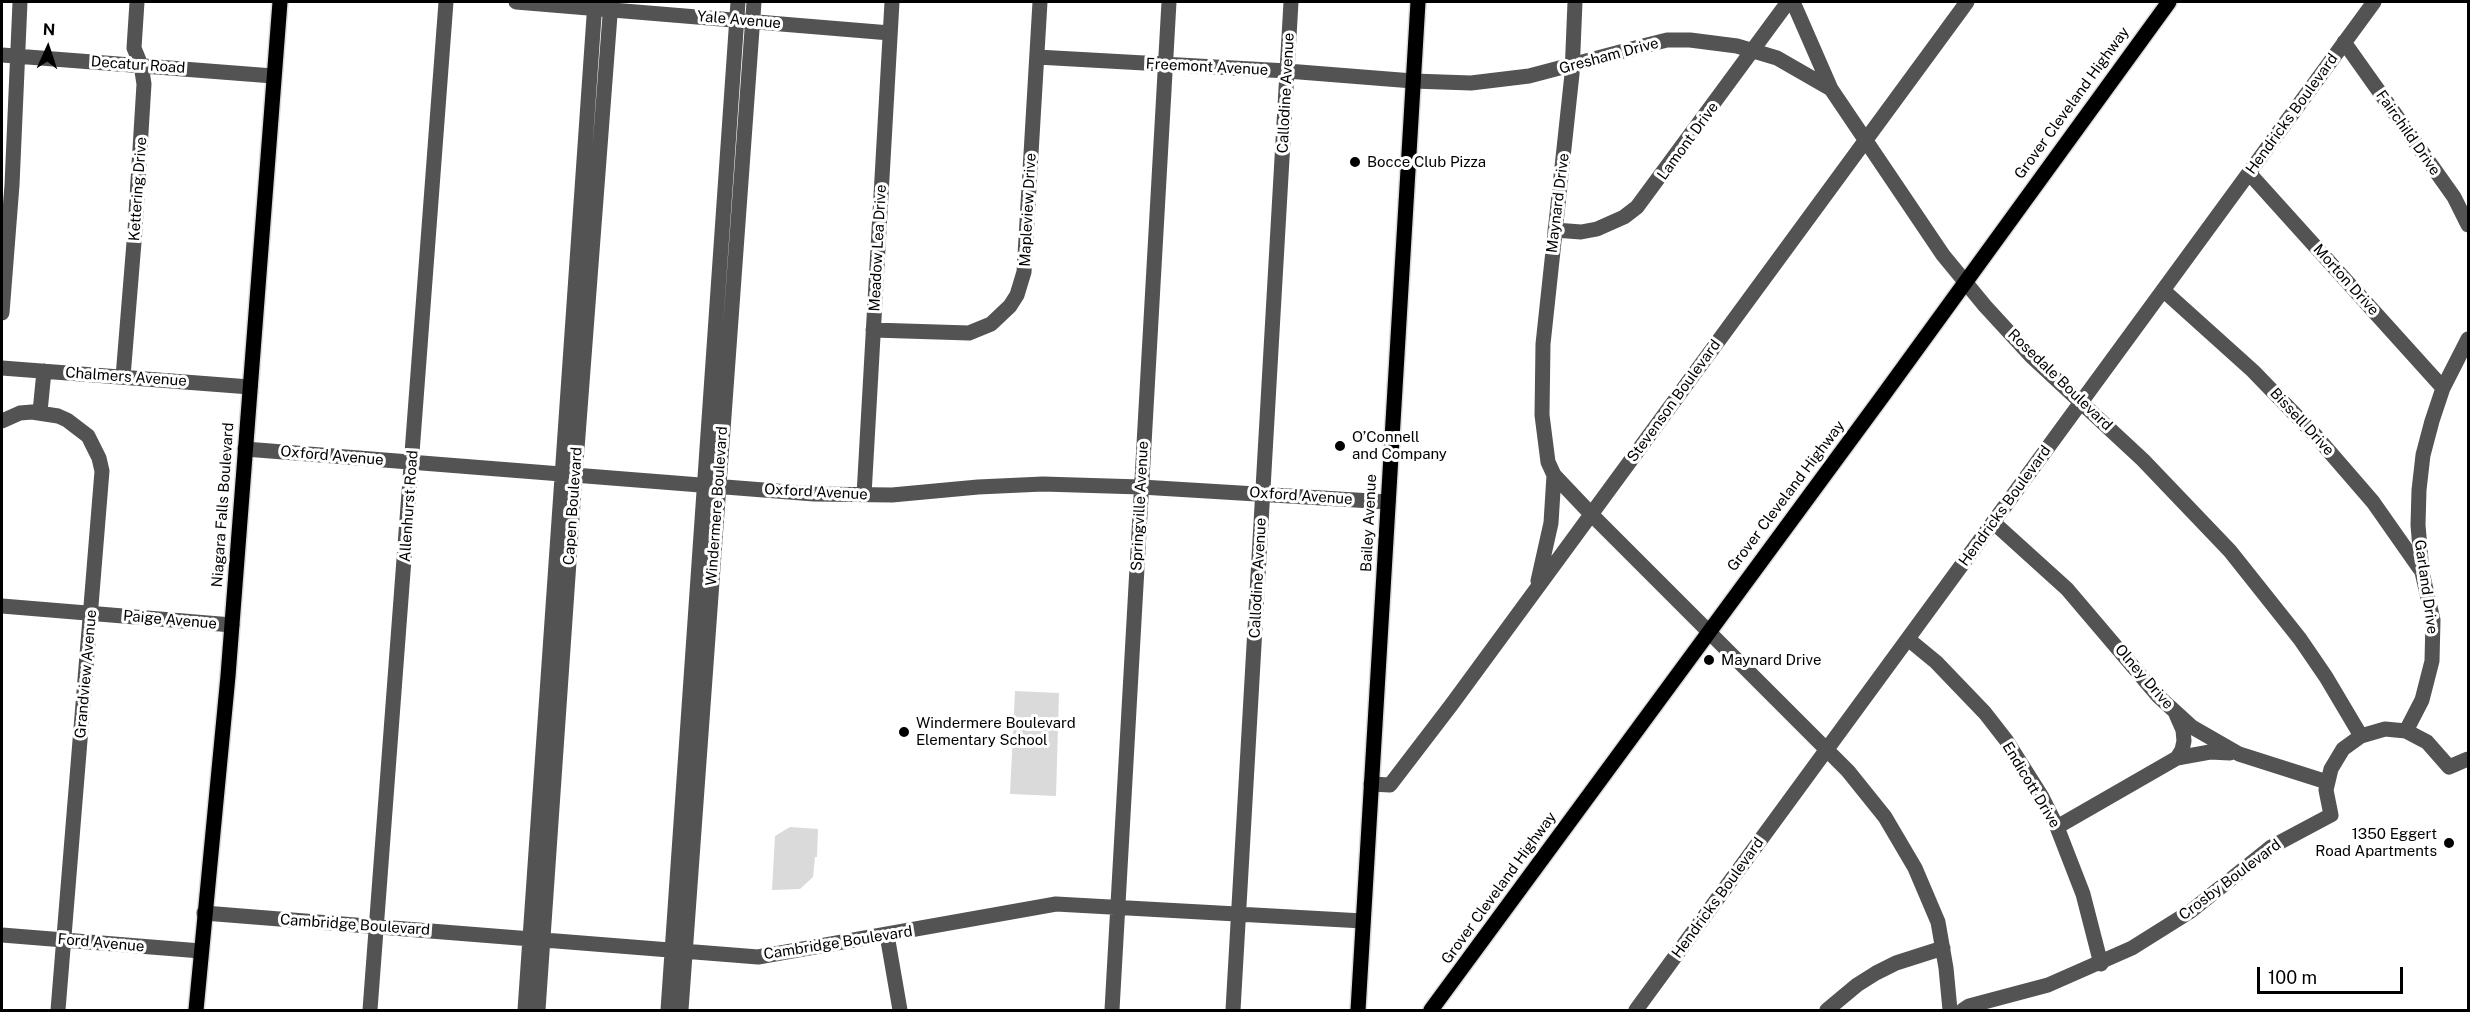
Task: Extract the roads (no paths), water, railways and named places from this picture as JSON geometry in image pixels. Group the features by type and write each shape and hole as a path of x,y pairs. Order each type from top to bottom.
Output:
{"main road":[{"name":"Niagara Falls Boulevard","path":"196,1011 232,625 280,2"},
{"name":"Bailey Avenue","path":"1358,1011 1418,2"},
{"name":"Grover Cleveland Highway","path":"1431,1011 2169,2"}],"street":[{"path":"2,313 12,185 20,2"},
{"name":"Kettering Drive","path":"123,377 144,84 141,65 134,48 137,2"},
{"name":"Allenhurst Road","path":"370,1011 446,2"},
{"name":"Yale Avenue","path":"516,2 611,5 737,20 890,33"},
{"name":"Windermere Boulevard","path":"712,486 738,2"},
{"name":"Windermere Boulevard","path":"668,1011 678,951 712,486 754,2"},
{"name":"Meadow Lea Drive","path":"864,495 892,2"},
{"name":"Mapleview Drive","path":"873,330 969,333 991,324 1017,296 1024,272 1040,2"},
{"name":"Springville Avenue","path":"1112,1011 1169,2"},
{"name":"Callodine Avenue","path":"1233,1011 1291,2"},
{"name":"Maynard Drive","path":"1575,2 1571,66 1545,313 1542,375 1544,439 1548,462 1554,475 1591,514 1828,750 1867,793 1901,842 1928,894 1938,922 1943,948 1950,1011"},
{"name":"Lamont Drive","path":"1555,230 1581,232 1597,229 1624,217 1637,207 1790,2"},
{"name":"Rosedale Boulevard","path":"1790,2 1831,89 1867,139 1916,217 1965,282 2023,348 2173,489 2250,575 2326,677 2361,736"},
{"name":"Stevenson Boulevard","path":"1371,784 1390,785 1452,704 1967,2"},
{"name":"Hendricks Boulevard","path":"1636,1011 2374,2"},
{"name":"Capen Boulevard","path":"525,1011 536,939 568,475 595,5"},
{"name":"Capen Boulevard","path":"568,475 611,5"},
{"name":"Gresham Drive","path":"1413,81 1471,83 1500,80 1571,66 1667,40 1714,42 1752,50 1777,58 1831,89"},
{"name":"Fairchild Drive","path":"2344,42 2454,197 2469,225"},
{"name":"Decatur Road","path":"2,55 273,76"},
{"name":"Freemont Avenue","path":"1037,57 1287,71 1413,81"},
{"name":"Morton Drive","path":"2249,173 2443,388"},
{"name":"Bissell Drive","path":"2163,290 2285,403 2345,468 2393,528 2422,572"},
{"name":"Garland Drive","path":"2406,731 2422,700 2432,661 2433,620 2422,572 2418,525 2423,455 2443,388 2469,339"},
{"name":"Chalmers Avenue","path":"2,368 250,387"},
{"path":"2,421 20,413 40,412 44,371"},
{"name":"Grandview Avenue","path":"40,412 58,416 81,429 94,446 99,458 102,490 58,1011"},
{"name":"Oxford Avenue","path":"245,449 814,494 903,495 1021,484 1141,487 1388,502"},
{"name":"Maynard Drive","path":"1536,587 1551,523 1554,475"},
{"name":"Olney Drive","path":"1993,522 2067,590 2176,714 2211,740 2239,754 2327,782"},
{"path":"2393,528 2407,529 2418,525"},
{"name":"Paige Avenue","path":"2,606 232,625"},
{"name":"Endicott Drive","path":"1908,639 1962,688 1992,722 2025,768 2057,827 2083,894 2101,964"},
{"path":"2176,714 2183,730 2184,741 2177,758"},
{"name":"Crosby Boulevard","path":"1963,1011 1969,1006 2048,985 2101,964 2142,942 2191,911 2271,847 2331,815 2327,803 2327,782 2336,759 2343,749 2361,736 2385,729 2406,731"},
{"path":"2406,731 2427,742 2449,767 2469,759"},
{"path":"2057,827 2177,758 2210,752 2239,754"},
{"name":"Cambridge Boulevard","path":"204,913 758,957 1056,904 1363,921"},
{"name":"Ford Avenue","path":"2,935 201,951"},
{"path":"887,935 900,1011"},
{"name":"Capen Boulevard","path":"536,939 538,1011"},
{"path":"1827,1011 1857,985 1876,973 1896,963 1943,948"},
{"name":"Windermere Boulevard","path":"678,951 681,1011"}],"place":[{"name":"Bocce Club Pizza","path":"1355,162"},
{"name":"O’Connell and Company","path":"1340,446"},
{"name":"Maynard Drive","path":"1709,660"},
{"name":"Windermere Boulevard Elementary School","path":"904,732"},
{"name":"1350 Eggert Road Apartments","path":"2449,843"}]}
